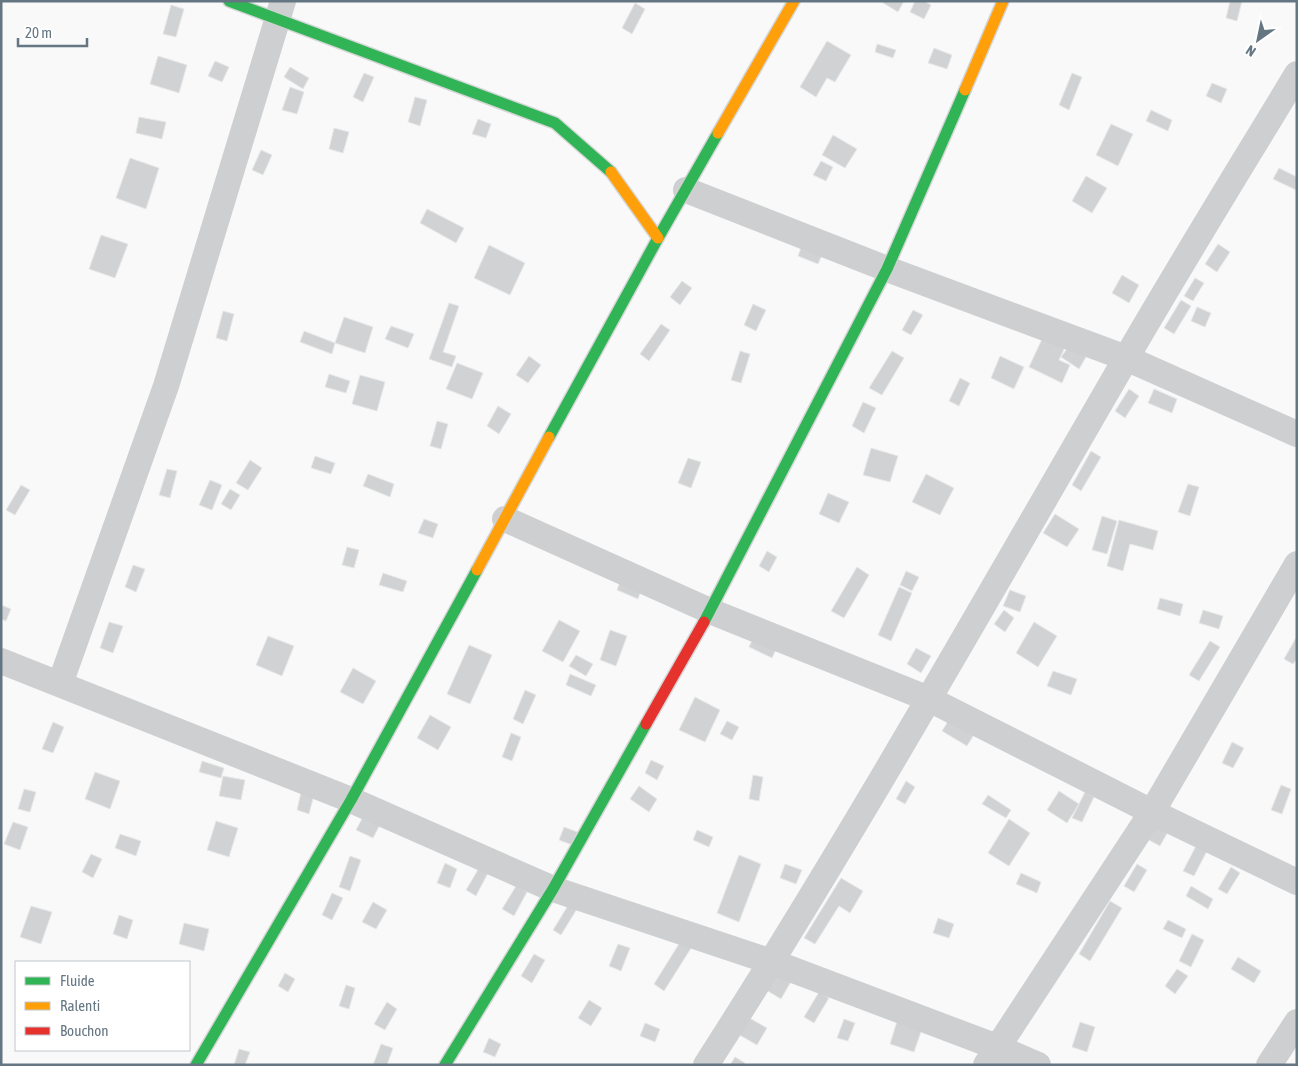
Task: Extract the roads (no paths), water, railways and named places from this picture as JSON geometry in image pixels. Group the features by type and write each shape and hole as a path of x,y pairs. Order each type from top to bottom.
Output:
{"main road":[{"path":"230,1 280,10 555,123 613,174 658,238"},
{"path":"196,1065 351,800 658,238 794,1"},
{"path":"445,1065 553,889 710,610 887,269 1003,1"}],"street":[{"path":"60,684 166,386 280,10"},
{"path":"706,1065 772,962 929,699 1126,358 1297,74"},
{"path":"686,190 887,269 1126,358 1297,434"},
{"path":"504,519 710,610 929,699 1152,812 1297,882"},
{"path":"991,1056 1152,812 1297,564"},
{"path":"1,661 351,800 553,889 772,962 991,1056 1038,1065"},
{"path":"1269,1065 1297,1022"}]}
